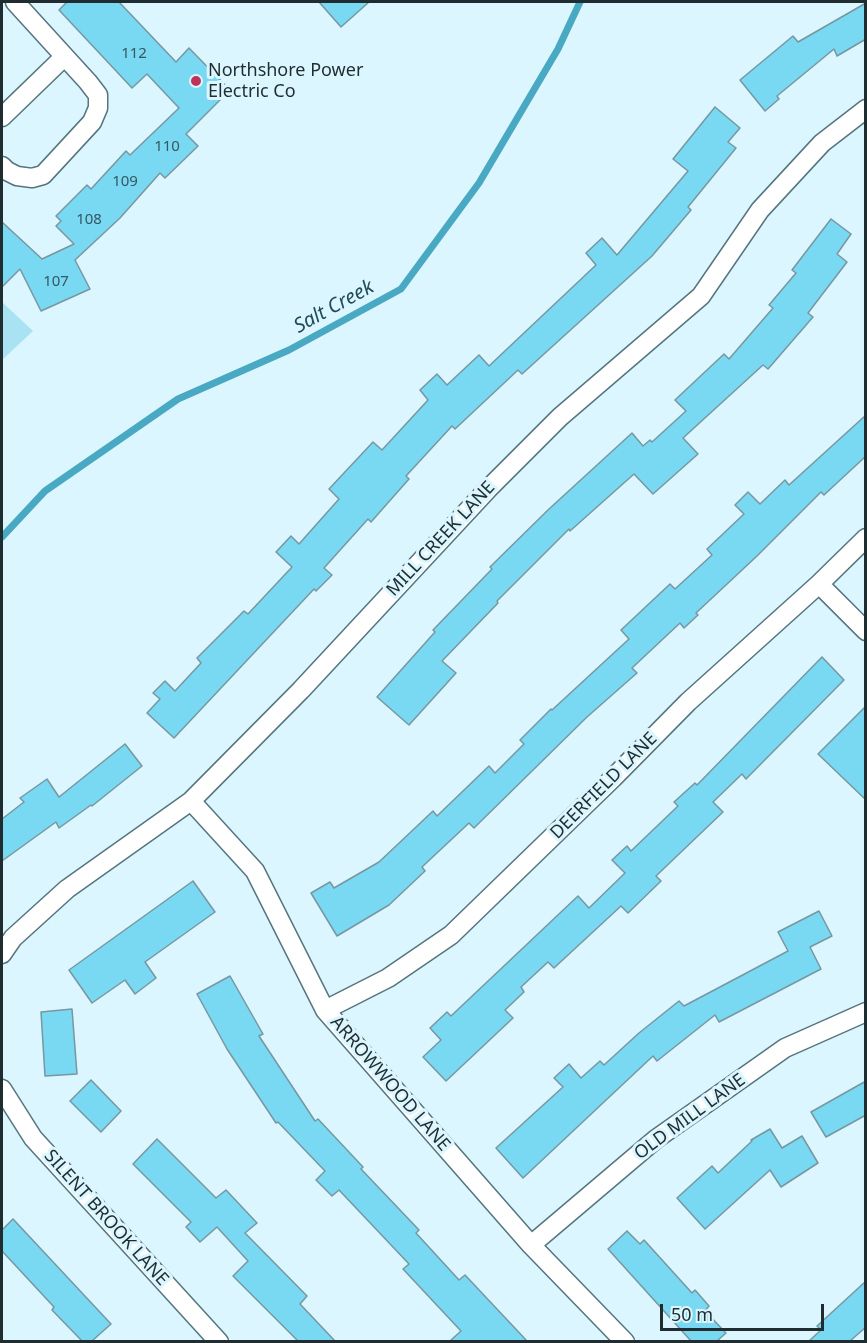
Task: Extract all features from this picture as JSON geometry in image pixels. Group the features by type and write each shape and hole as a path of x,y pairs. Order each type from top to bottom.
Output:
{"street":[{"path":"2,166 17,176 32,178 43,175 92,122 98,108 98,95 15,2"},
{"path":"2,117 64,57"},
{"name":"MILL CREEK LANE","path":"2,954 14,938 67,889 191,801 301,690 504,472 560,417 701,296 760,210 822,143 866,109"},
{"name":"DEERFIELD LANE","path":"325,1010 388,978 451,935 688,702 819,584 866,538"},
{"path":"819,584 866,631"},
{"name":"ARROWWOOD LANE","path":"191,801 255,871 325,1010 531,1245 625,1341"},
{"name":"OLD MILL LANE","path":"531,1245 656,1139 776,1054 866,1012"},
{"name":"SILENT BROOK LANE","path":"2,1089 33,1138 219,1341"}],"shaded area":[{"path":"2,302 33,331 2,360"}],"building":[{"path":"67,2 119,2 176,62 189,48 230,90 186,134 198,146 165,178 160,173 120,218 75,260 90,289 41,311 20,269 2,287 2,222 42,259 74,244 56,226 61,221 56,216 87,185 91,189 126,151 130,155 179,108 147,74 132,88 59,10"},
{"path":"319,2 369,2 341,27"},
{"path":"866,3 866,39 837,56 834,49 777,96 779,99 765,111 740,80 793,36 798,42"},
{"path":"715,107 740,128 728,142 736,148 688,207 691,210 652,256 522,374 518,370 455,429 452,426 406,476 409,479 371,522 368,519 324,568 332,575 316,591 314,589 174,738 147,713 160,699 153,693 165,681 175,691 201,663 197,658 244,611 248,614 292,567 276,552 291,536 299,544 339,499 329,489 373,442 382,450 428,400 420,390 437,374 447,385 479,355 489,366 596,265 586,253 602,238 617,255 688,171 673,159"},
{"path":"831,219 851,234 837,254 847,262 808,313 813,317 768,369 763,365 683,438 698,454 653,494 634,474 570,531 569,529 497,601 498,603 442,661 456,673 409,725 377,697 435,632 433,630 492,569 490,567 549,509 632,433 643,446 650,440 652,442 686,411 675,400 724,354 729,359 773,308 769,305 796,273 792,270"},
{"path":"866,415 866,456 824,495 821,492 696,613 698,615 684,628 680,623 632,668 637,673 587,717 474,828 469,823 422,867 425,871 389,905 337,936 311,893 330,882 334,888 379,862 433,811 437,816 489,766 495,773 524,744 520,740 551,709 629,639 621,630 670,584 675,589 712,555 707,549 744,514 735,505 748,492 760,504 785,480 789,485"},
{"path":"822,657 844,680 746,779 742,774 713,802 723,812 656,876 661,881 628,913 621,906 554,968 548,962 521,987 524,992 505,1010 513,1018 446,1081 423,1057 441,1040 430,1028 447,1012 451,1016 578,896 589,908 625,873 612,860 627,846 631,851 678,806 674,802 695,783 697,785"},
{"path":"866,706 866,800 818,754"},
{"path":"125,744 142,766 92,806 59,828 56,822 2,861 2,819 24,802 20,798 47,779 59,797"},
{"path":"193,881 215,912 145,962 156,978 135,994 125,980 92,1003 69,970"},
{"path":"819,911 832,936 810,947 821,969 719,1022 715,1015 657,1061 653,1056 523,1178 496,1148 563,1087 554,1078 569,1064 581,1078 600,1061 604,1065 679,1001 684,1006 788,951 778,932"},
{"path":"230,976 263,1034 259,1036 315,1121 318,1119 363,1167 361,1169 419,1230 416,1233 459,1280 465,1275 527,1341 450,1341 461,1331 403,1269 409,1264 339,1190 332,1196 316,1180 325,1171 278,1122 276,1123 227,1049 197,994"},
{"path":"72,1009 77,1074 45,1076 41,1012"},
{"path":"91,1080 121,1111 101,1132 70,1101"},
{"path":"866,1081 866,1115 826,1137 811,1112"},
{"path":"770,1129 782,1148 802,1136 818,1163 781,1187 770,1170 705,1229 677,1198 712,1166 718,1173 751,1140"},
{"path":"157,1139 216,1198 226,1190 257,1223 245,1233 307,1296 300,1304 335,1341 298,1341 233,1276 248,1261 217,1227 200,1242 186,1227 191,1222 133,1164"},
{"path":"13,1219 111,1324 92,1341 82,1341 52,1310 54,1307 2,1251 2,1230"},
{"path":"627,1231 640,1244 644,1240 692,1293 695,1290 709,1306 705,1311 726,1333 717,1341 691,1341 608,1249"},
{"path":"866,1281 866,1327 850,1341 809,1341 821,1330 817,1326"}],"waterway":[{"name":"Salt Creek","path":"2,537 45,491 178,399 289,350 401,289 479,183 558,49 580,2"}],"place":[{"name":"Northshore Power Electric Co","path":"196,81"}]}
